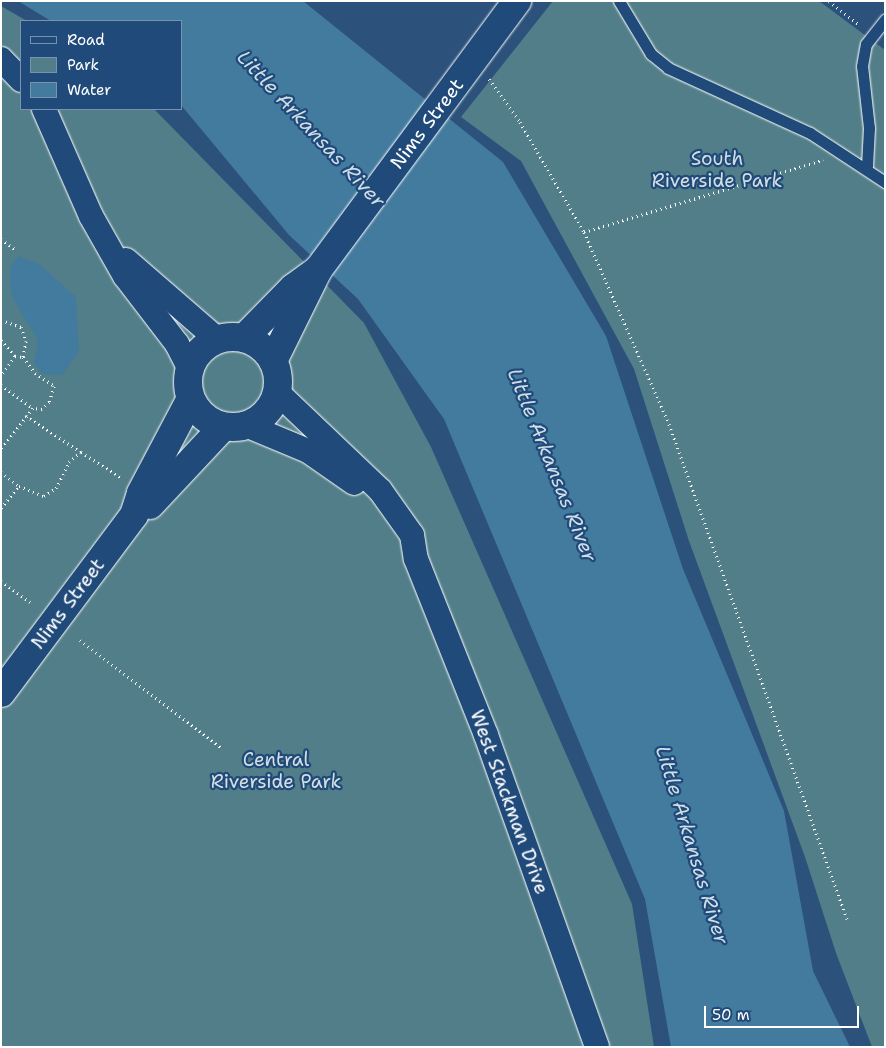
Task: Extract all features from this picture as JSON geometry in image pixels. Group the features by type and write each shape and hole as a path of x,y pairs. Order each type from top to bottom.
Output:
{"street":[{"name":"Nims Street","path":"273,361 318,270 469,83 517,1"},
{"path":"1,59 20,79"},
{"path":"44,110 91,216 112,249 125,276 177,344 189,368 190,400 198,412 236,426 262,418 278,393 273,361 244,338 217,339 205,346 189,368"},
{"path":"112,249 217,339"},
{"name":"Nims Street","path":"244,338 293,288 318,270"},
{"name":"West Stackman Drive","path":"278,393 398,510 412,535 416,559 486,735 596,1047"},
{"name":"Nims Street","path":"1,693 134,516 141,493 190,400"},
{"name":"Nims Street","path":"134,516 154,503 236,426"},
{"name":"West Stackman Drive","path":"236,426 275,434 344,473 369,496 416,559"}],"lane":[{"path":"619,1 651,54 668,68 847,154 867,166 885,182"},
{"path":"867,166 869,128 862,66 866,44 885,20"}],"path":[{"path":"829,1 873,35"},
{"path":"469,83 490,79 520,122 584,232 662,407 847,919"},
{"path":"584,232 734,184 847,154"},
{"path":"1,245 3,240 15,249"},
{"path":"1,320 22,328 26,341 23,357"},
{"path":"1,340 15,356 23,357 35,373 54,386 49,402 42,409 33,408 1,385"},
{"path":"1,376 15,356"},
{"path":"1,449 33,408"},
{"path":"26,416 122,479"},
{"path":"1,472 19,486 44,496 56,488 69,462 81,452"},
{"path":"1,508 19,486"},
{"path":"1,580 30,602"},
{"path":"80,640 222,748"}],"green space":[{"name":"South Riverside Park","path":"553,1 819,1 885,50 885,1047 872,1047 836,953 805,857 689,541 634,369 521,161 461,117"},
{"name":"Central Riverside Park","path":"1,6 25,20 20,20 20,110 155,110 364,323 431,447 632,904 654,1047 1,1047"}],"water":[{"name":"Little Arkansas River","path":"18,1 303,1 503,162 606,336 683,569 784,811 813,971 850,1047 671,1047 645,899 444,419 358,299 289,235 182,106 182,20 49,20"},
{"path":"19,256 39,264 76,297 79,352 62,375 42,374 34,363 38,340 12,297 11,265"}]}
